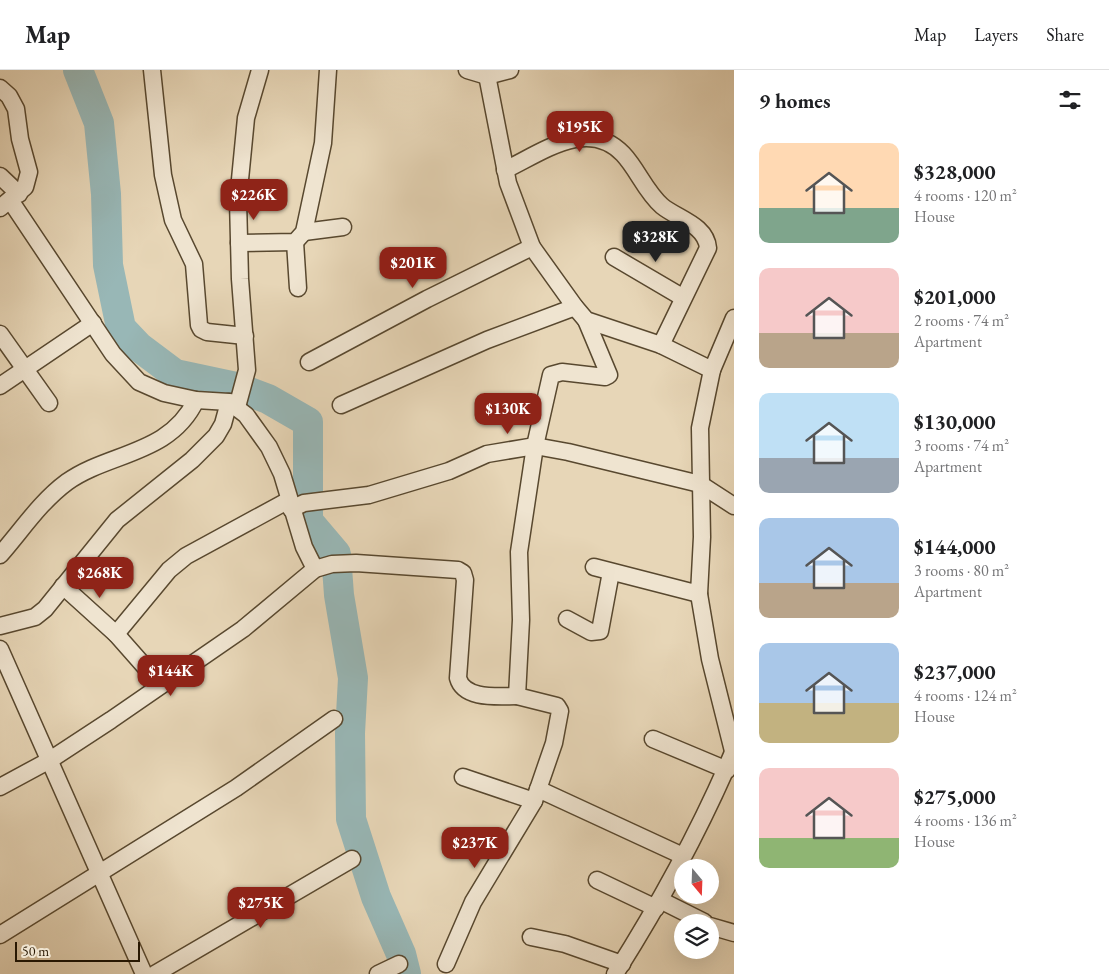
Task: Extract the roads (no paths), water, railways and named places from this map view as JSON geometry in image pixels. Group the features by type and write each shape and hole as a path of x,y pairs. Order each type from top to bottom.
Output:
{"street":[{"path":"152,70 163,175 173,220 194,264 199,325 206,332 245,336"},
{"path":"0,626 35,617 45,609 117,520 192,460 216,436 235,402 247,370 238,200 246,118 260,70"},
{"path":"298,288 299,237 323,143 328,70"},
{"path":"468,70 487,73 510,70"},
{"path":"487,73 505,170 532,247 586,320 609,374 605,377 562,372 551,375 534,446 519,552 521,620 516,696"},
{"path":"0,88 9,96 16,109 20,139 28,164 28,178 10,200"},
{"path":"505,170 575,137 591,136 607,142 623,154 647,190 663,206 702,232 707,240 708,248 682,297 661,345"},
{"path":"0,176 10,200 113,354 139,382 164,393 196,400 235,402 268,447 300,503 304,547 315,569"},
{"path":"239,243 299,237 343,227"},
{"path":"309,362 426,299 532,247"},
{"path":"614,256 682,297"},
{"path":"342,405 487,340 575,307"},
{"path":"531,937 565,944 618,969 658,904 727,770 734,750 710,659 699,594 702,537 700,428 712,370 734,318"},
{"path":"586,320 661,345 712,370"},
{"path":"0,386 93,323"},
{"path":"0,334 48,403"},
{"path":"0,555 43,503 68,481 103,464 131,455 157,441 186,418 196,400"},
{"path":"116,634 169,570 186,556 300,503 369,495 449,471 488,454 534,446 568,452 700,484 734,506"},
{"path":"0,786 50,760 243,629 315,569 332,564 356,563 458,570 463,573 465,580 458,678 460,685 464,690 489,696 516,696 553,703 558,706 560,711 554,743 536,795 473,902 446,964"},
{"path":"594,567 699,594"},
{"path":"567,619 591,632 600,631 611,572"},
{"path":"63,586 116,634 161,685"},
{"path":"0,650 144,974"},
{"path":"0,935 236,788 334,719"},
{"path":"654,740 727,770"},
{"path":"463,777 536,795 683,856"},
{"path":"155,974 352,859"},
{"path":"597,880 684,914"},
{"path":"719,929 734,933"},
{"path":"378,974 399,964"}],"waterway":[{"path":"78,70 99,123 106,194 108,265 121,328 139,347 175,374 236,387 268,399 308,422 308,521 336,554 339,595 353,678 350,733 351,819 376,897 401,954 406,974"}]}
